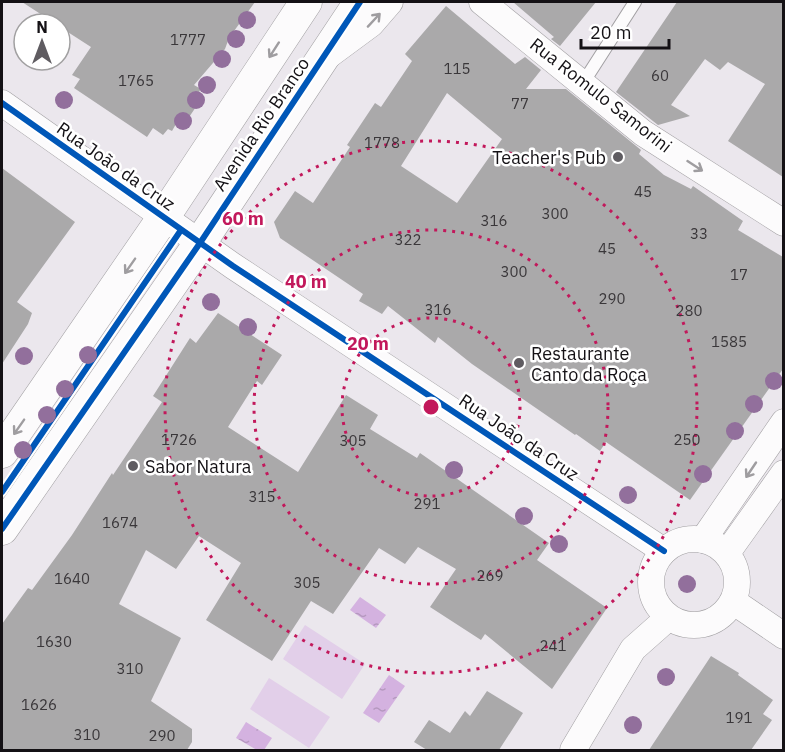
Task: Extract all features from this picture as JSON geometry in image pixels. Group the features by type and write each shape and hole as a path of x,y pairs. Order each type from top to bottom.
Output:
{"street":[{"name":"Avenida Rio Branco","path":"2,529 200,243 360,2"},
{"name":"Avenida Rio Branco","path":"322,60 371,24 390,2"},
{"name":"Rua Romulo Samorini","path":"483,2 643,132 783,223"},
{"name":"Avenida Rio Branco","path":"2,452 163,218 300,7"},
{"name":"Rua João da Cruz","path":"2,103 163,218 664,551"},
{"path":"704,540 783,422"},
{"path":"727,554 783,473"},
{"path":"682,540 704,540 716,545 727,554 736,568 738,585 734,602 725,614 712,622 698,626 682,624 668,618 656,604 650,585 653,567 664,551 682,540"},
{"path":"734,602 783,636"},
{"path":"573,750 633,649 668,618"}],"lane":[{"path":"582,83 635,2"}],"shaded area":[{"path":"305,625 365,664 342,699 283,659"},
{"path":"269,678 330,717 309,748 250,709"}],"water":[{"path":"360,597 386,615 376,628 350,610"},
{"path":"389,675 405,686 379,723 363,713"},
{"path":"246,722 272,738 264,750 257,750 236,738"}],"building":[{"path":"22,2 255,2 229,38 225,49 194,85 201,89 198,93 202,98 181,129 176,124 172,131 168,129 163,135 153,128 147,137 74,88 80,79 72,75 91,47 72,35 72,12 37,12"},
{"path":"513,2 596,2 560,46 551,39 554,37"},
{"path":"677,2 783,2 783,177 728,141 765,84 728,62 720,70 705,59 671,105 690,116 658,125 616,92"},
{"path":"446,6 515,64 525,57 541,70 526,89 566,89 641,150 639,154 664,175 691,189 693,186 743,221 738,230 783,257 783,369 690,500 606,442 600,451 575,435 472,364 438,337 435,343 388,306 382,314 359,301 363,294 280,238 274,222 295,191 313,203 350,147 347,145 375,103 381,107 412,61 405,54","holes":["447,93 502,139 457,203 401,166"]},
{"path":"2,168 75,222 17,302 32,313 28,324 2,364"},
{"path":"218,313 282,355 262,385 257,381 228,427 298,472 346,395 378,415 370,429 417,458 420,453 549,543 537,560 607,608 552,689 485,634 481,640 430,607 456,569 418,547 405,564 379,548 333,614 311,601 272,661 206,620 241,563 199,536 176,569 146,550 119,604 181,638 151,701 192,729 192,742 187,750 2,750 2,624 28,588 32,590 72,535 162,402 153,396 190,338 196,343"},
{"path":"711,656 739,673 738,675 773,700 763,714 772,720 751,750 649,750"},
{"path":"487,691 523,713 499,750 427,750 414,742 429,720 450,733 465,711 470,716"}],"cycle path":[{"path":"2,529 200,243 360,2"},
{"path":"2,103 233,266 664,551"},
{"path":"2,492 181,230"}],"place":[{"name":"Teacher's Pub","path":"618,157"},
{"name":"Restaurante Canto da Roça","path":"519,363"},
{"name":"Sabor Natura","path":"133,466"}]}
